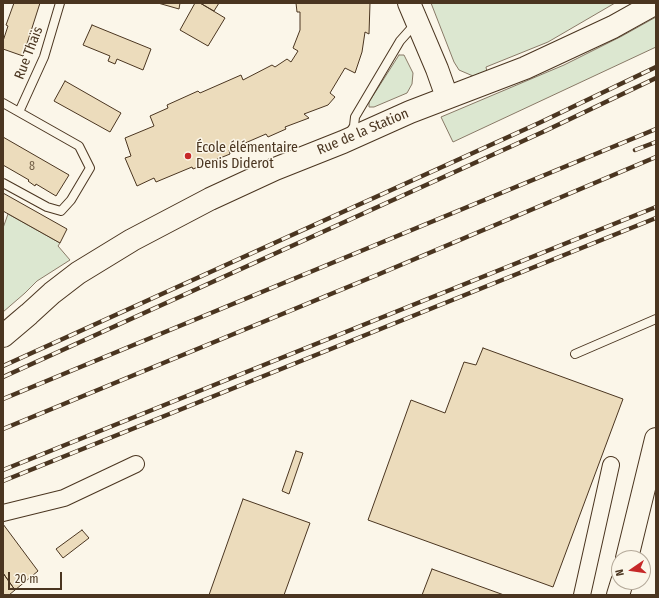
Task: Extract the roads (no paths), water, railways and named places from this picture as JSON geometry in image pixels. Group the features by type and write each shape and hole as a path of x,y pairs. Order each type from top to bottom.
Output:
{"main road":[{"path":"408,3 447,97"},
{"name":"Rue de la Station","path":"3,336 52,293 78,273 125,244 210,199 275,169 343,142 410,112 525,68 613,27 656,3"},
{"path":"629,550 656,439"}],"street":[{"path":"3,513 64,498 136,464"},
{"path":"582,595 612,465"}],"lane":[{"name":"Rue Thaïs","path":"18,112 44,57 60,3"},
{"path":"343,142 354,126 355,117 400,41 416,23"},
{"path":"3,103 79,146 90,168 71,200 61,212 47,207 3,183"},
{"path":"575,354 656,319"}],"railway":[{"path":"3,366 539,123 656,67"},
{"path":"3,377 545,131 656,78"},
{"path":"3,399 656,129"},
{"path":"635,150 656,142"},
{"path":"3,429 377,275 656,157"},
{"path":"3,470 656,207"},
{"path":"3,481 656,218"}],"place":[{"name":"École élémentaire Denis Diderot","path":"188,156"}]}
